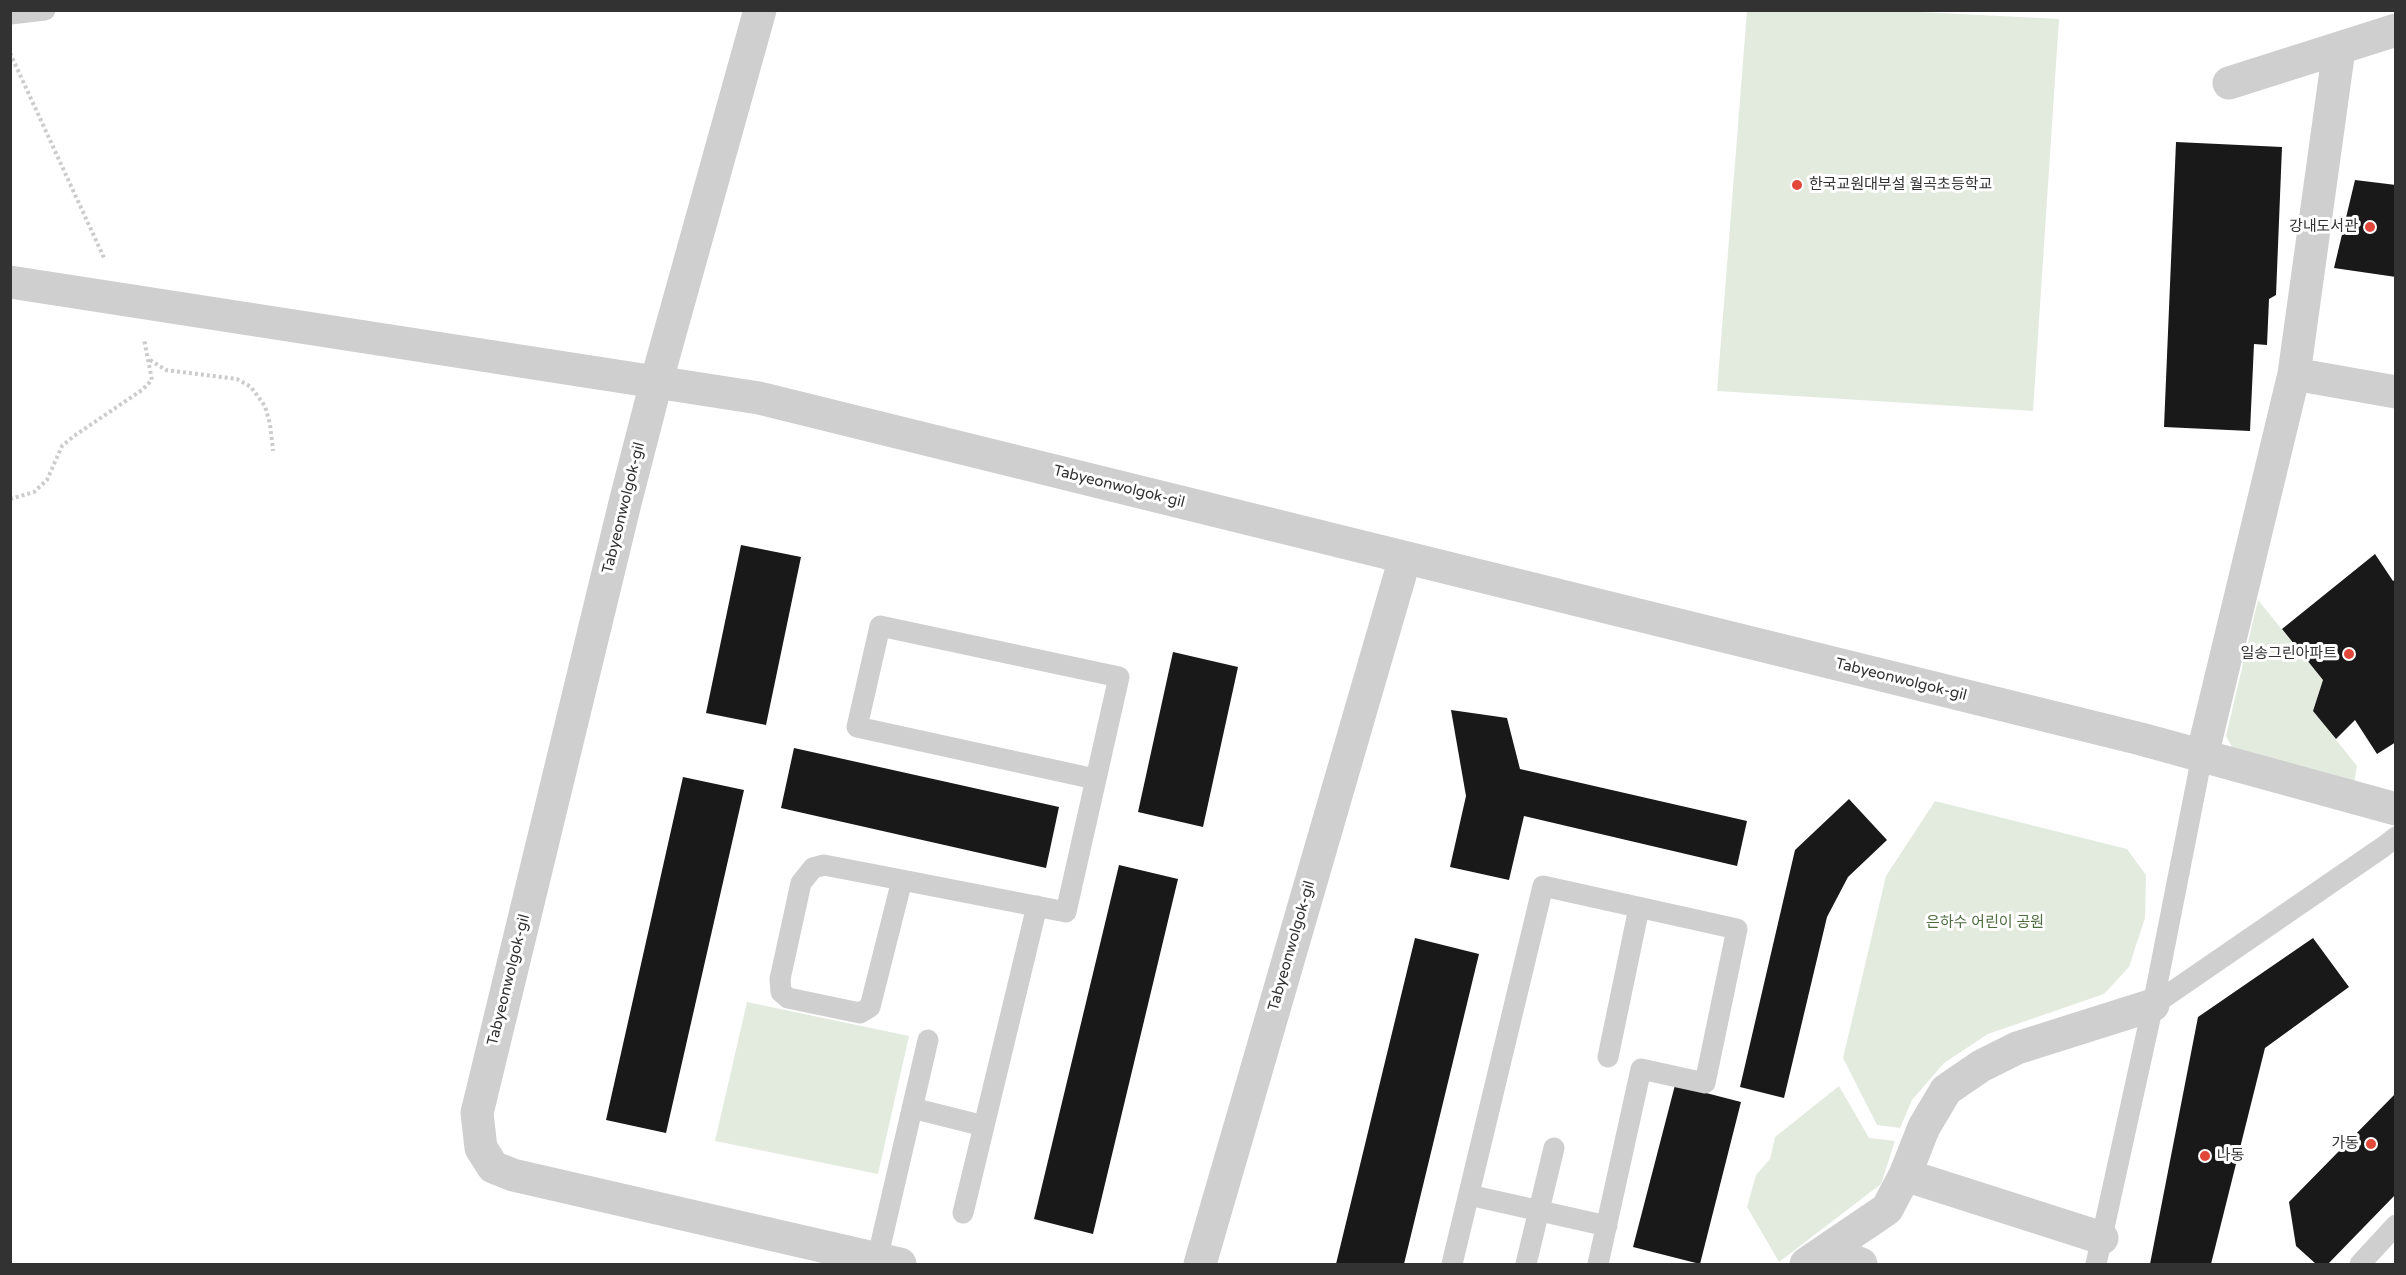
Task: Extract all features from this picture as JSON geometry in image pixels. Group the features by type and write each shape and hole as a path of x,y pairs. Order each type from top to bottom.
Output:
{"street":[{"name":"Tabyeonwolgok-gil","path":"760,10 656,384 477,1113 481,1148 493,1167 513,1175 889,1262"},
{"path":"2229,83 2396,30"},
{"path":"2202,756 2294,374 2339,49"},
{"path":"10,282 656,384"},
{"path":"2294,374 2396,392"},
{"name":"Tabyeonwolgok-gil","path":"656,384 759,398 2202,756 2396,809"},
{"name":"Tabyeonwolgok-gil","path":"1200,1264 1405,558"},
{"path":"1817,1257 1887,1209 1905,1175 1924,1127 1946,1090 1981,1066 2017,1048 2153,1005"},
{"path":"1905,1175 2099,1251"},
{"path":"1817,1257 1861,1264"}],"lane":[{"path":"10,14 45,10"},
{"path":"902,880 870,1007 860,1013 788,998 781,992 780,979 801,883 813,868 824,865 902,880 1037,906 1066,912 1119,677 880,626 857,727 1095,779"},
{"path":"2099,1251 2153,1005 2202,756"},
{"path":"2153,1005 2396,837"},
{"path":"1452,1264 1543,886 1737,929 1705,1083 1641,1070 1598,1264"},
{"path":"963,1213 1037,906"},
{"path":"1608,1057 1639,908"},
{"path":"889,1262 912,1108 928,1041"},
{"path":"912,1108 984,1126"},
{"path":"1526,1264 1554,1148"},
{"path":"1469,1195 1607,1226"},
{"path":"2360,1264 2396,1225"}],"path":[{"path":"149,360 166,370 237,379 251,387 264,406 270,424 273,451"}],"green space":[{"path":"1747,11 1901,11 2059,19 2033,411 1717,391"},
{"path":"2258,600 2323,680 2313,711 2357,766 2351,799 2244,769 2226,736"},
{"name":"은하수 어린이 공원","path":"1935,801 2127,849 2146,875 2145,918 2129,967 2104,994 1988,1034 1944,1063 1912,1100 1900,1128 1877,1125 1843,1058 1886,876"},
{"path":"747,1002 909,1036 878,1174 715,1141"},
{"path":"1839,1086 1869,1138 1895,1141 1881,1184 1779,1262 1747,1207 1756,1175 1770,1159 1775,1137"}],"building":[{"path":"2176,142 2282,147 2276,295 2269,299 2267,345 2254,344 2250,431 2164,427"},
{"name":"강내도서관","path":"2355,180 2396,185 2396,277 2334,268"},
{"path":"741,545 801,557 766,725 706,713"},
{"name":"일송그린아파트","path":"2375,554 2393,581 2396,579 2396,742 2377,754 2355,720 2336,739 2313,711 2323,680 2282,629"},
{"path":"1173,652 1238,667 1203,827 1138,812"},
{"path":"1451,710 1507,718 1520,769 1747,821 1737,866 1524,816 1509,880 1450,867 1466,796"},
{"path":"794,748 1059,807 1046,868 781,808"},
{"path":"683,777 744,790 666,1133 606,1120"},
{"path":"1849,799 1887,840 1848,877 1827,917 1784,1098 1740,1087 1795,850"},
{"path":"1119,865 1178,879 1093,1234 1034,1219"},
{"path":"1415,938 1479,954 1404,1264 1336,1264"},
{"name":"나동","path":"2313,938 2349,987 2265,1048 2211,1264 2150,1264 2198,1017"},
{"path":"1675,1085 1741,1102 1700,1264 1633,1247"},
{"name":"가동","path":"2396,1093 2396,1194 2328,1264 2316,1264 2296,1246 2289,1202"}],"place":[{"name":"한국교원대부설 월곡초등학교","path":"1797,185"},
{"name":"강내도서관","path":"2370,227"},
{"name":"일송그린아파트","path":"2349,654"},
{"name":"가동","path":"2371,1144"},
{"name":"나동","path":"2205,1156"}]}
